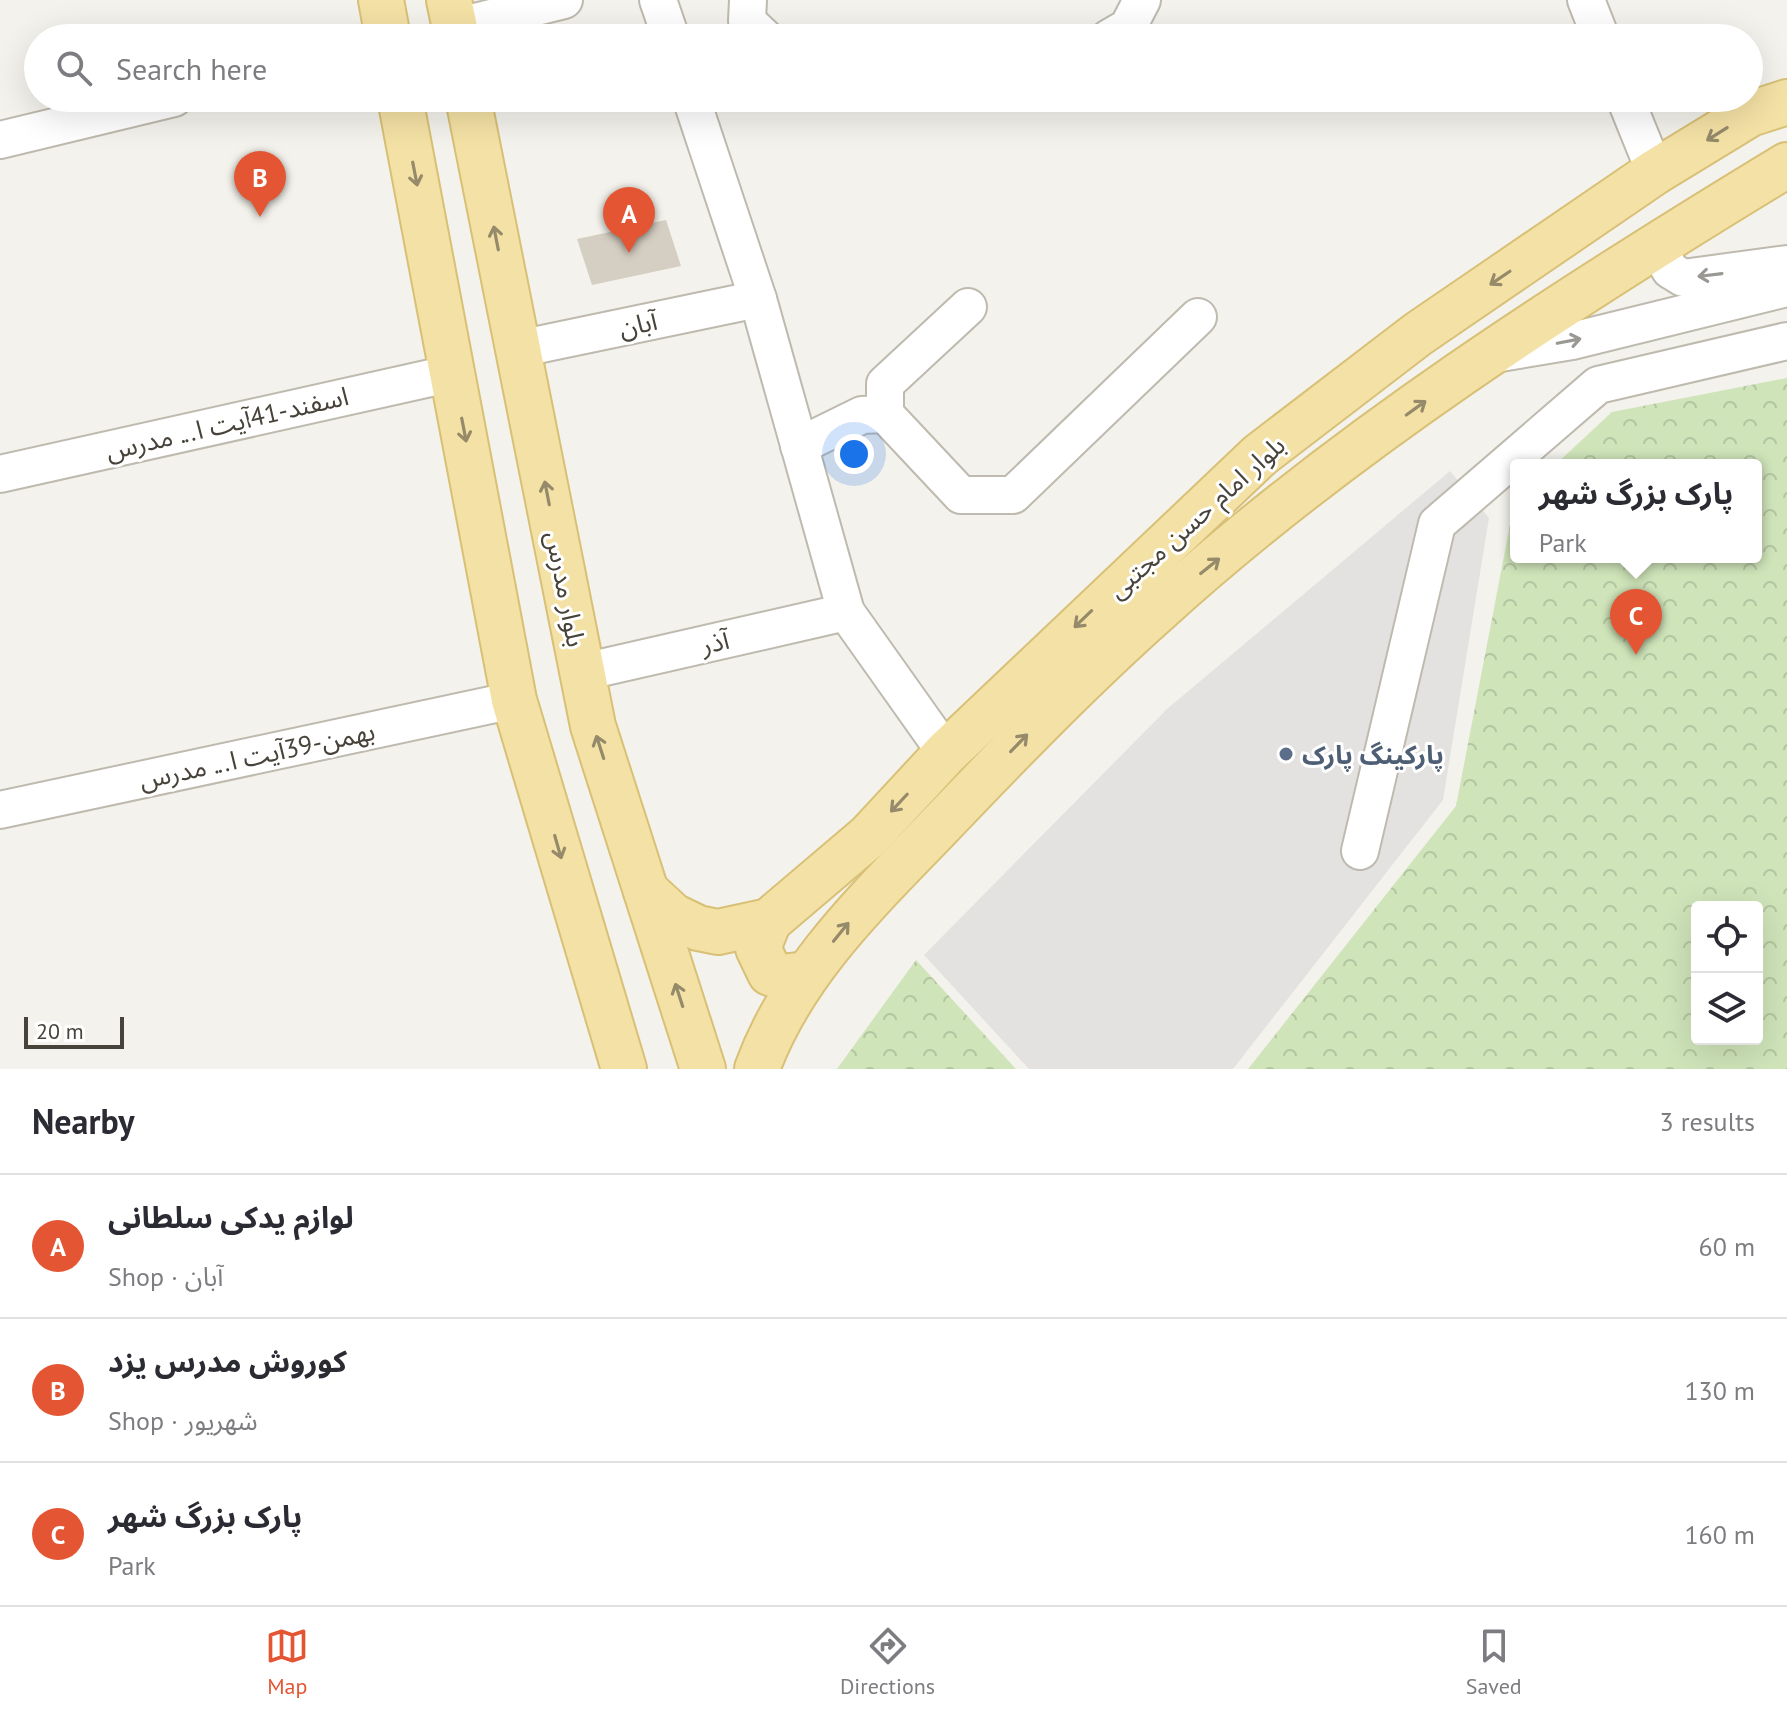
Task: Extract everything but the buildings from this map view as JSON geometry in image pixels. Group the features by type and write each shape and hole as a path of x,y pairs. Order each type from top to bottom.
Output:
{"main road":[{"path":"381,0 385,24"},
{"name":"بلوار امام حسن مجتبی","path":"1763,110 1787,102"},
{"path":"403,112 514,700 619,1066"},
{"name":"بلوار مدرس","path":"471,112 593,726 703,1069"},
{"name":"بلوار امام حسن مجتبی","path":"646,891 673,916 698,928 718,932 769,921 869,836 946,753 1260,455 1418,334 1655,172 1756,112"},
{"name":"بلوار امام حسن مجتبی","path":"757,1069 769,1039 807,974 855,914 1037,725 1158,609 1316,480 1492,354 1669,236 1787,165"},
{"path":"769,921 758,948 761,960 770,973 781,977 807,974"}],"street":[{"path":"454,22 564,0"},
{"path":"658,0 666,24"},
{"path":"748,0 747,21 750,24"},
{"path":"1130,24 1142,0"},
{"path":"1586,0 1595,24"},
{"path":"0,140 116,112"},
{"path":"696,112 758,299 846,612 946,753"},
{"path":"1631,112 1655,172"},
{"path":"1669,236 1663,257 1670,270 1683,278 1787,264"},
{"path":"1492,354 1572,341 1787,288"},
{"name":"آبان","path":"518,349 758,299"},
{"path":"968,307 885,384 885,414 961,495 1013,495 1198,317"},
{"path":"1512,459 1598,385 1787,341"},
{"name":"اسفند-41آیت ا... مدرس","path":"0,474 453,373"},
{"path":"799,446 862,415 885,414"},
{"path":"1360,851 1437,524 1510,461"},
{"name":"آذر","path":"583,672 846,612"},
{"name":"بهمن-39آیت ا... مدرس","path":"0,810 514,700"}],"green space":[{"path":"1787,378 1787,1069 1248,1069 1456,806 1510,525 1510,563 1762,563 1762,459 1561,459 1612,412"},
{"path":"916,960 1016,1069 837,1069"}],"shaded area":[{"name":"پارکینگ پارک","path":"1450,471 1489,518 1443,800 1233,1069 1029,1069 924,955 1167,709"}],"place":[{"name":"کوروش مدرس یزد","path":"260,217"},
{"name":"لوازم یدکی سلطانی","path":"629,253"},
{"name":"پارک بزرگ شهر","path":"1636,655"},
{"name":"پارکینگ پارک","path":"1286,754"}]}
